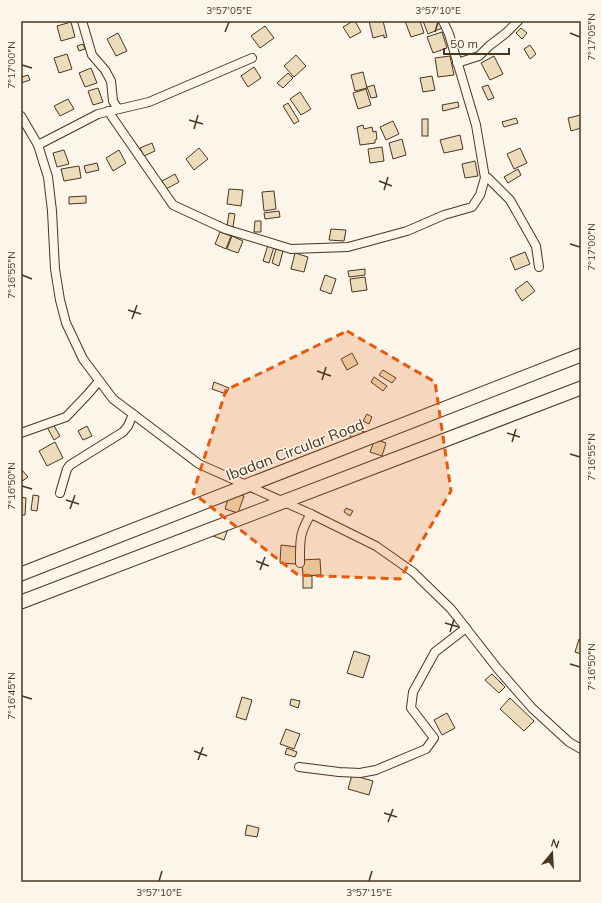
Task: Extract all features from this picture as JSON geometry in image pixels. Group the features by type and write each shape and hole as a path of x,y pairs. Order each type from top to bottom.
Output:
{"highway":[{"name":"Ibadan Circular Road","path":"21,574 581,355"},
{"path":"21,602 581,388"}],"street":[{"path":"82,21 92,55 105,70 111,81 113,101 118,109"},
{"path":"108,111 173,205 225,230 291,249 348,247 406,232 444,216 472,207 480,195 485,178 476,125 449,34 443,21"},
{"path":"457,63 479,56 518,21"},
{"path":"38,145 98,114 149,102 252,58"},
{"path":"21,116 38,145 48,177 52,211 55,269 60,300 66,323 83,360 113,399 200,464 311,514 376,546 413,572 451,609 497,668 532,708 569,742 581,749"},
{"path":"485,178 488,178 510,200 536,246 539,267"},
{"path":"21,433 66,417 99,381"},
{"path":"60,493 67,469 70,465 123,432 128,426 133,414"},
{"path":"300,563 300,537 304,524 311,514"},
{"path":"300,767 360,773 376,770 426,749 434,738 412,708 413,692 435,652 466,628"}],"highlighted area":[{"path":"347,331 435,382 451,491 400,579 298,575 193,493 226,390"}],"building":[{"path":"355,21 361,32 350,38 343,27"},
{"path":"369,21 383,21 387,37 384,38 384,35 373,38"},
{"path":"405,21 420,21 424,33 411,37"},
{"path":"423,21 439,21 442,28 428,34"},
{"path":"71,22 75,37 61,41 57,26"},
{"path":"265,26 274,38 260,48 251,36"},
{"path":"521,28 527,33 522,39 516,33"},
{"path":"442,32 447,48 433,53 427,37"},
{"path":"118,33 127,51 116,56 107,39"},
{"path":"83,44 85,49 79,51 77,46"},
{"path":"530,45 536,54 530,59 524,49"},
{"path":"67,54 72,69 59,73 54,58"},
{"path":"296,55 306,66 294,77 284,66"},
{"path":"450,56 454,75 438,77 435,58"},
{"path":"494,56 503,74 490,80 481,63"},
{"path":"254,67 261,78 248,87 241,76"},
{"path":"91,68 97,83 85,87 79,73"},
{"path":"363,72 367,88 355,91 351,75"},
{"path":"288,73 293,78 283,88 277,83"},
{"path":"21,74 22,77 28,75 30,80 21,83"},
{"path":"432,76 435,90 423,92 420,78"},
{"path":"374,85 377,97 371,98 367,87"},
{"path":"488,85 494,98 488,100 482,87"},
{"path":"98,88 103,102 93,105 88,91"},
{"path":"366,89 371,105 358,109 353,93"},
{"path":"300,92 311,109 301,115 290,99"},
{"path":"68,99 74,109 60,116 54,106"},
{"path":"458,102 459,107 443,111 442,105"},
{"path":"288,103 299,121 294,124 283,106"},
{"path":"581,115 581,128 571,131 568,118"},
{"path":"516,118 518,123 504,127 502,122"},
{"path":"422,119 428,119 428,136 422,136"},
{"path":"393,121 399,134 386,140 380,127"},
{"path":"363,125 364,129 372,127 373,132 376,131 377,139 375,140 375,143 360,145 357,127"},
{"path":"460,135 463,149 444,153 440,140"},
{"path":"402,139 406,155 393,159 389,143"},
{"path":"152,143 155,151 144,156 140,148"},
{"path":"382,147 384,161 370,163 368,149"},
{"path":"199,148 208,159 194,170 186,159"},
{"path":"520,148 527,163 514,169 507,154"},
{"path":"64,150 69,164 57,167 53,153"},
{"path":"119,150 126,163 113,171 106,158"},
{"path":"475,161 478,176 465,178 462,164"},
{"path":"97,163 99,170 86,173 84,166"},
{"path":"79,166 81,178 64,181 61,169"},
{"path":"518,169 521,175 508,183 504,177"},
{"path":"175,174 179,182 166,189 162,181"},
{"path":"229,189 243,190 241,206 227,204"},
{"path":"274,191 276,209 264,211 262,192"},
{"path":"86,196 86,203 69,204 69,197"},
{"path":"279,211 280,217 265,219 264,213"},
{"path":"229,213 235,214 233,227 227,226"},
{"path":"255,221 261,221 261,232 254,232"},
{"path":"331,229 346,230 344,241 329,240"},
{"path":"220,232 231,236 226,249 215,244"},
{"path":"232,236 243,241 238,253 227,249"},
{"path":"268,245 274,247 269,263 263,261"},
{"path":"276,249 283,251 279,266 272,263"},
{"path":"525,252 530,264 515,270 510,258"},
{"path":"295,253 308,257 304,272 291,269"},
{"path":"365,269 365,275 349,277 348,271"},
{"path":"325,275 336,279 331,294 320,290"},
{"path":"365,277 367,290 352,292 350,279"},
{"path":"527,281 535,291 522,301 515,290"},
{"path":"352,353 358,364 347,370 341,359"},
{"path":"383,370 396,378 392,383 379,375"},
{"path":"374,377 387,386 383,391 371,382"},
{"path":"214,382 229,388 226,394 212,389"},
{"path":"367,414 372,417 369,424 363,421"},
{"path":"53,424 60,436 54,440 47,427"},
{"path":"87,426 92,436 83,440 78,431"},
{"path":"353,429 369,433 366,442 350,437"},
{"path":"375,439 386,443 382,456 370,452"},
{"path":"55,442 63,458 47,466 39,451"},
{"path":"21,469 28,477 21,482"},
{"path":"230,492 244,496 238,513 225,509"},
{"path":"33,495 39,496 37,511 31,510"},
{"path":"21,497 26,498 25,515 21,515"},
{"path":"346,508 353,511 350,516 344,512"},
{"path":"218,522 229,526 224,540 213,536"},
{"path":"281,545 298,547 296,564 280,563"},
{"path":"320,559 321,575 303,576 302,560"},
{"path":"303,576 312,576 312,588 303,588"},
{"path":"579,639 581,640 581,654 575,652"},
{"path":"354,651 370,656 363,678 347,673"},
{"path":"492,674 505,687 499,693 485,680"},
{"path":"242,697 252,700 246,720 236,717"},
{"path":"510,698 534,721 524,731 500,709"},
{"path":"291,699 300,701 298,708 290,705"},
{"path":"447,713 455,728 442,735 434,720"},
{"path":"286,729 300,734 294,749 280,744"},
{"path":"287,748 297,752 295,757 285,754"},
{"path":"352,775 373,781 369,795 348,789"},
{"path":"247,825 259,828 257,837 245,835"}]}
